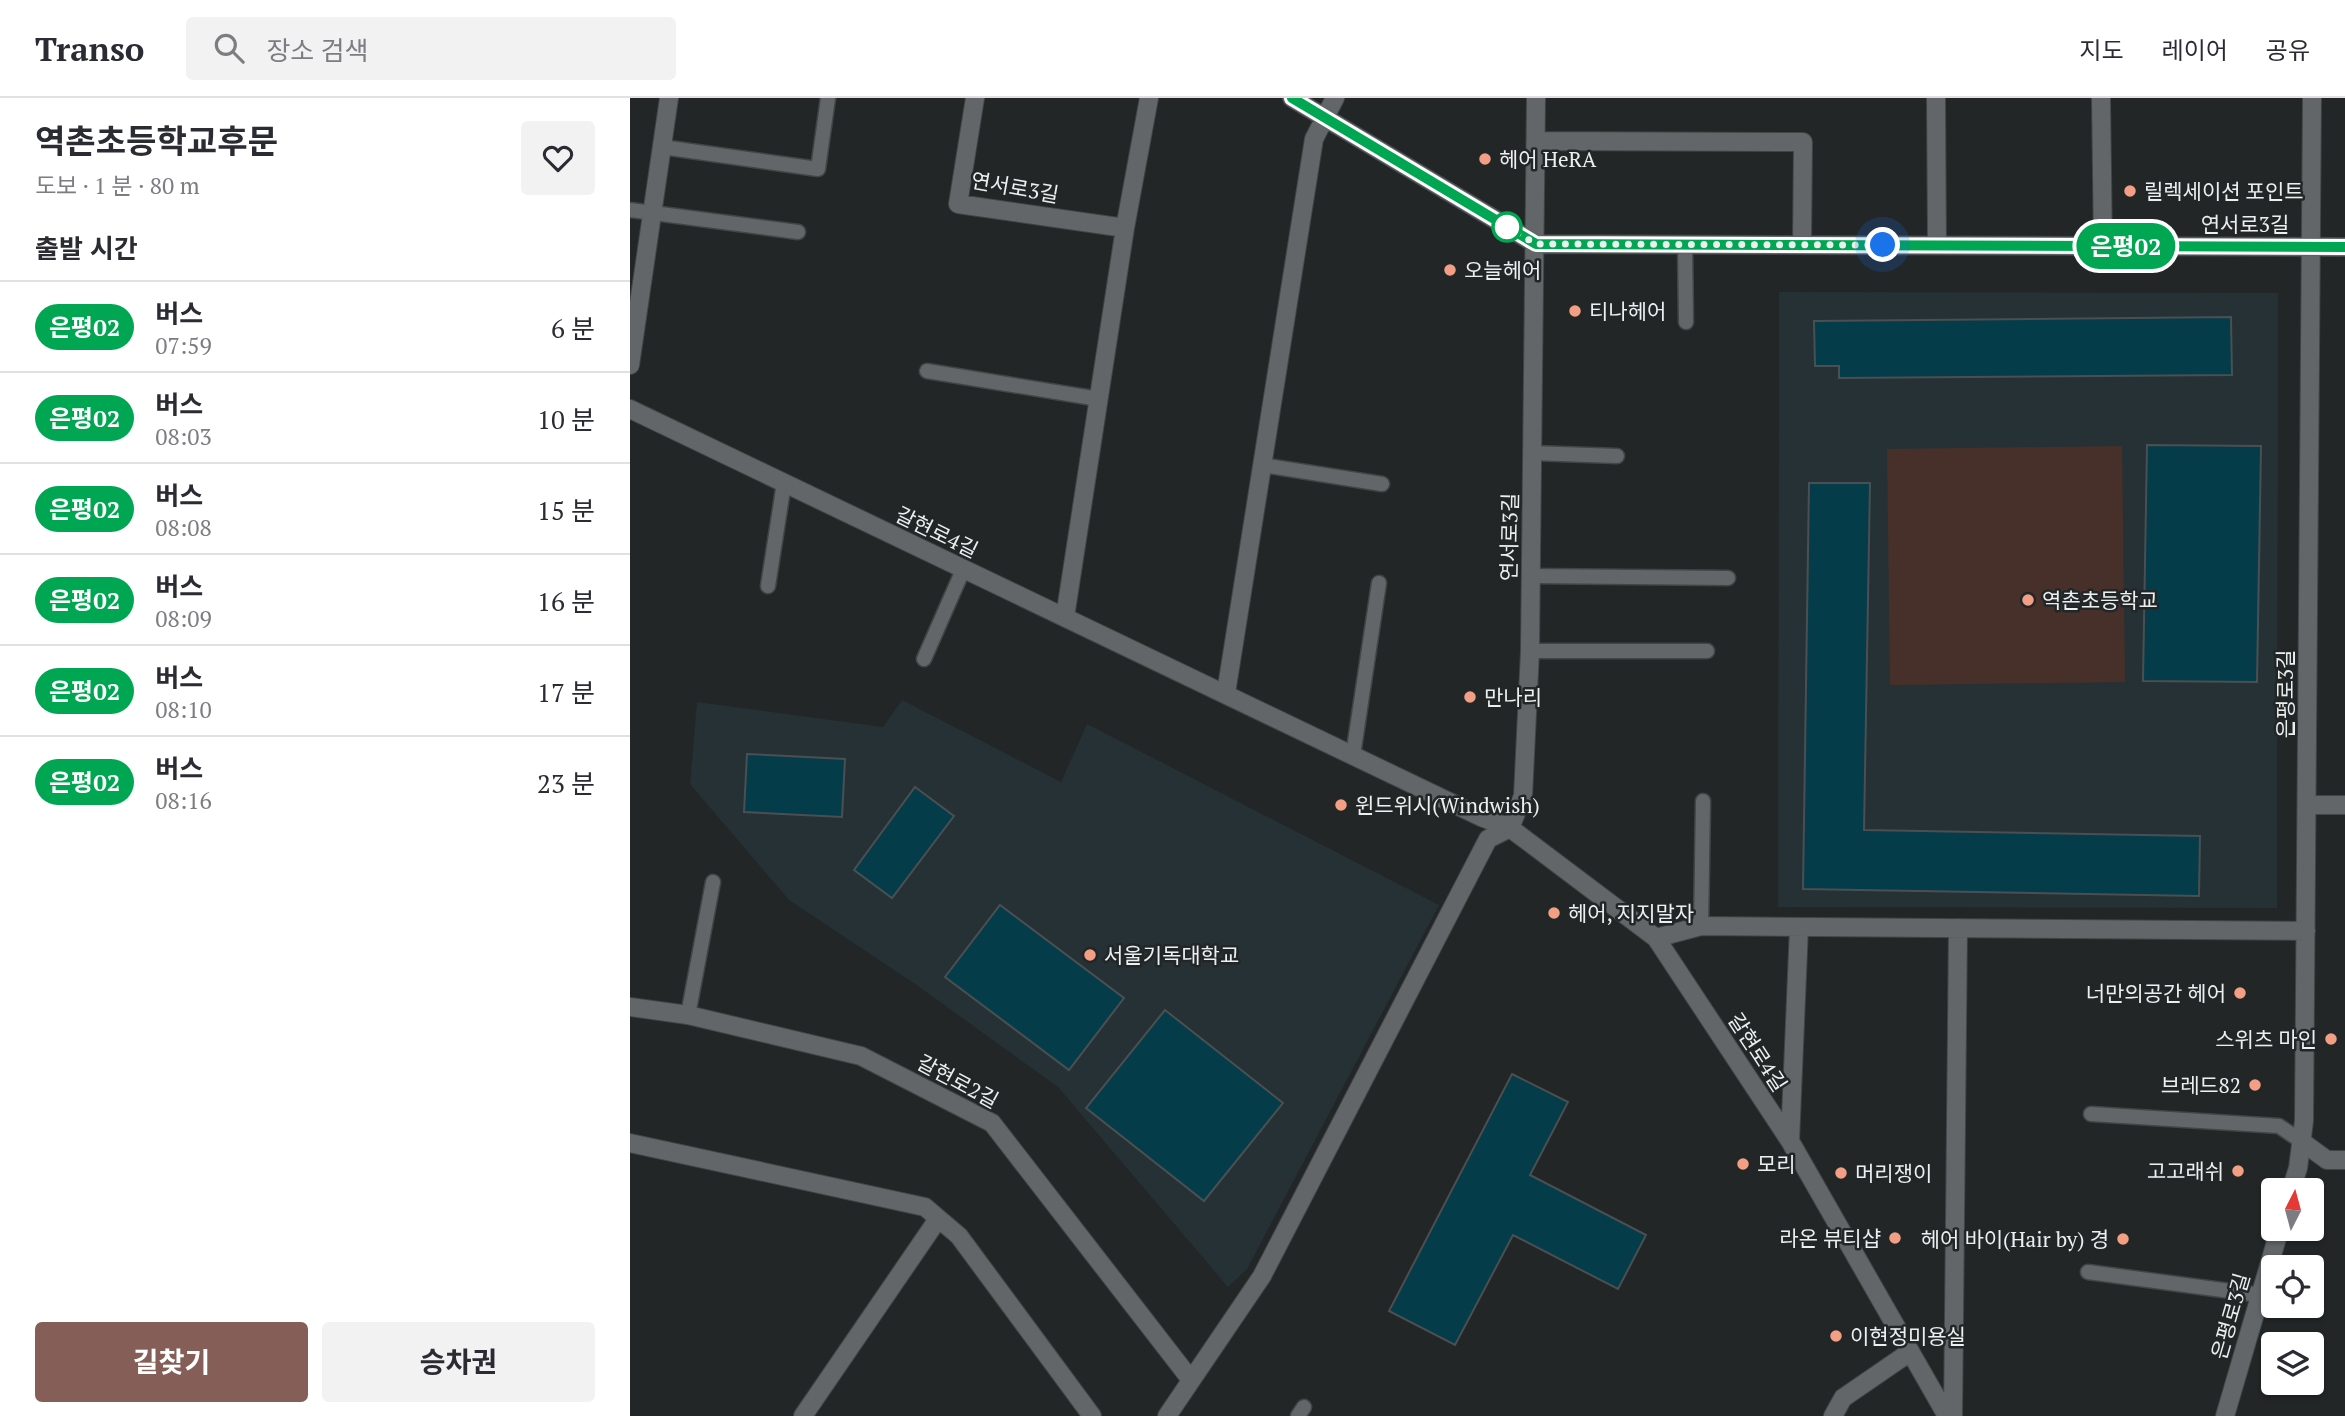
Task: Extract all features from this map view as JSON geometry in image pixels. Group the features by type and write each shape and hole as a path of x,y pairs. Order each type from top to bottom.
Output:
{"street":[{"path":"630,365 669,98"},
{"name":"연서로3길","path":"975,98 958,204 1125,228"},
{"path":"1065,617 1125,228 1149,98"},
{"path":"1292,98 1536,244"},
{"path":"1226,693 1314,139 1335,98"},
{"path":"1536,98 1536,244"},
{"path":"1936,98 1937,246"},
{"path":"2101,98 2103,246"},
{"name":"은평로3길","path":"2295,1178 2304,1121 2312,98"},
{"path":"1536,141 1803,142 1802,245"},
{"name":"연서로3길","path":"1510,828 1523,796 1530,652 1536,244 2345,247"},
{"name":"갈현로4길","path":"630,409 1481,817 1510,828 1656,939 1790,1142 1947,1416"},
{"path":"2307,805 2345,805"},
{"path":"1167,1416 1262,1276 1488,839 1510,828"},
{"path":"1656,939 1701,926 2306,931"},
{"path":"1790,1142 1800,927"},
{"path":"1953,1416 1958,928"},
{"name":"갈현로2길","path":"630,1007 688,1015 861,1056 992,1123 1191,1380"},
{"path":"2301,1141 2327,1160 2345,1160"},
{"path":"630,1143 925,1208 959,1236 1092,1416"},
{"path":"803,1416 939,1219"},
{"name":"은평로3길","path":"2225,1416 2276,1241"},
{"path":"1833,1416 1843,1398 1910,1352"}],"lane":[{"path":"662,147 817,169 828,98"},
{"path":"630,210 798,232"},
{"path":"1685,244 1686,322"},
{"path":"927,371 1099,399"},
{"path":"1532,453 1617,456"},
{"path":"1262,465 1382,484"},
{"path":"768,586 784,483"},
{"path":"924,659 963,570"},
{"path":"1531,576 1728,578"},
{"path":"1353,755 1379,583"},
{"path":"1530,652 1707,651"},
{"path":"1701,926 1703,801"},
{"path":"688,1015 713,882"},
{"path":"2091,1114 2279,1126 2301,1141"},
{"path":"2088,1272 2260,1295"}],"shaded area":[{"name":"역촌초등학교","path":"1779,292 2278,293 2277,908 1778,907"},
{"path":"2122,446 2125,682 1890,685 1887,449"},
{"name":"서울기독대학교","path":"902,700 1061,782 1087,724 1439,905 1247,1269 1228,1287 1058,1087 918,986 789,900 690,784 697,702 883,727"}],"building":[{"path":"2231,317 2232,375 1839,378 1839,366 1815,366 1814,321"},
{"path":"2147,445 2261,446 2257,682 2143,681"},
{"path":"1809,483 1870,483 1864,830 2200,836 2199,896 1803,889"},
{"path":"747,754 845,759 842,817 744,812"},
{"path":"915,787 954,816 892,898 854,870"},
{"path":"1000,905 1124,998 1069,1070 945,977"},
{"path":"1165,1010 1283,1103 1204,1201 1086,1108"},
{"path":"1512,1074 1568,1102 1530,1175 1646,1235 1618,1289 1513,1235 1455,1345 1389,1311"}],"bus line":[{"name":"은평02","path":"1292,98 1536,244 2345,247"}],"place":[{"name":"헤어 HeRA","path":"1485,159"},
{"name":"릴렉세이션 포인트","path":"2130,191"},
{"name":"오늘헤어","path":"1450,270"},
{"name":"티나헤어","path":"1575,311"},
{"name":"역촌초등학교","path":"2028,600"},
{"name":"만나리","path":"1470,697"},
{"name":"윈드위시(Windwish)","path":"1341,805"},
{"name":"헤어, 지지말자","path":"1554,913"},
{"name":"서울기독대학교","path":"1090,955"},
{"name":"너만의공간 헤어","path":"2240,993"},
{"name":"스위츠 마인","path":"2331,1039"},
{"name":"브레드82","path":"2255,1085"},
{"name":"모리","path":"1743,1164"},
{"name":"고고래쉬","path":"2238,1171"},
{"name":"머리쟁이","path":"1841,1173"},
{"name":"라온 뷰티샵","path":"1895,1238"},
{"name":"헤어 바이(Hair by) 경","path":"2123,1239"},
{"name":"이현정미용실","path":"1836,1336"}],"route":[{"path":"1507,227 1536,244 1883,245"}]}
